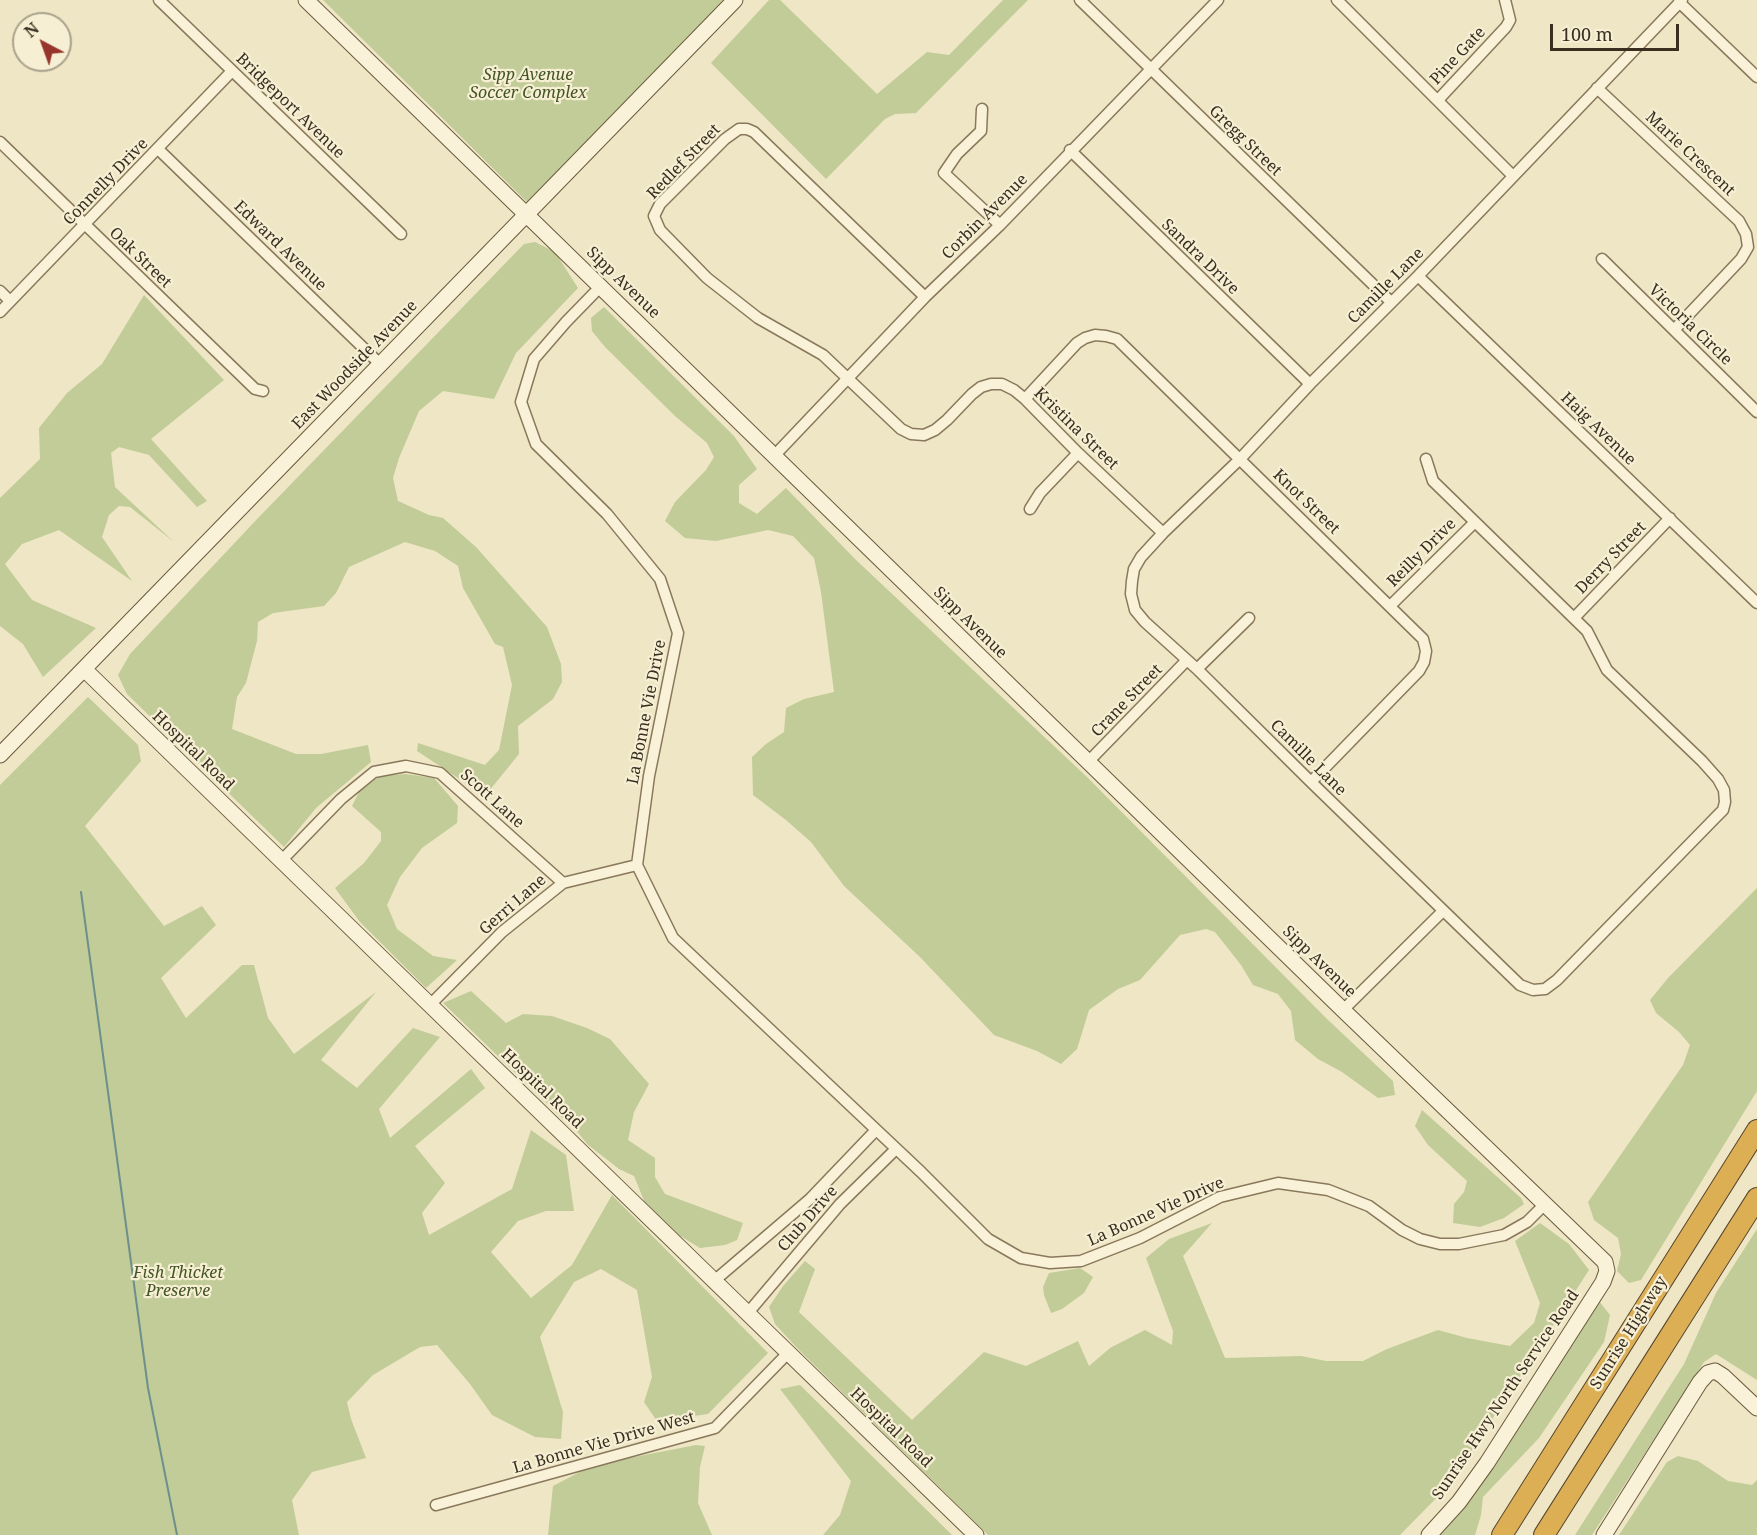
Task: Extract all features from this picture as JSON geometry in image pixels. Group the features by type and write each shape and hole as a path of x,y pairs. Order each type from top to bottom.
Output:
{"highway":[{"name":"Sunrise Highway","path":"1502,1535 1757,1130"},
{"path":"1544,1535 1757,1198"}],"street":[{"name":"Bridgeport Avenue","path":"159,0 401,234"},
{"name":"Sipp Avenue","path":"306,0 1343,1010 1602,1259 1607,1271"},
{"name":"East Woodside Avenue","path":"0,755 735,0"},
{"name":"Gregg Street","path":"1080,0 1392,302"},
{"name":"Corbin Avenue","path":"774,456 925,297 1000,225 1070,150 1218,0"},
{"path":"1337,0 1513,176"},
{"name":"Pine Gate","path":"1438,100 1506,27 1510,20 1505,0"},
{"path":"1680,1 1757,77"},
{"name":"Camille Lane","path":"1426,459 1433,481 1575,618 1587,631 1607,670 1702,761 1718,779 1724,790 1723,810 1557,980 1545,989 1533,990 1520,985 1197,669 1145,622 1135,610 1131,594 1133,575 1137,563 1163,533 1240,459 1310,384 1418,276 1680,1"},
{"name":"Connelly Drive","path":"0,312 232,71"},
{"name":"Marie Crescent","path":"1597,88 1739,221 1746,234 1748,247 1741,259 1674,330"},
{"path":"982,109 981,131 957,153 944,172 1000,225"},
{"name":"Redlef Street","path":"848,378 823,355 758,318 707,278 660,230 654,216 660,204 732,133 739,129 747,129 754,132 925,297"},
{"name":"Oak Street","path":"0,142 255,389 263,392"},
{"name":"Edward Avenue","path":"159,149 381,364"},
{"name":"Sandra Drive","path":"1070,150 1310,384"},
{"name":"Victoria Circle","path":"1602,259 1757,411"},
{"name":"Haig Avenue","path":"1418,276 1757,603"},
{"name":"La Bonne Vie Drive","path":"601,286 534,359 521,402 536,444 606,513 660,579 678,633 649,776 637,865 673,938 988,1239 1021,1258 1050,1263 1081,1261 1140,1238 1220,1197 1278,1183 1328,1190 1369,1206 1402,1230 1420,1239 1440,1244 1459,1244 1504,1234 1527,1222 1545,1204"},
{"path":"0,291 10,301"},
{"name":"Knot Street","path":"1025,399 1077,343 1095,335 1117,339 1423,639 1426,651 1424,662 1419,670 1311,782"},
{"name":"Kristina Street","path":"848,378 901,429 911,434 924,435 935,430 972,394 991,384 1002,384 1025,399 1078,453 1163,533"},
{"path":"1030,509 1040,493 1078,453"},
{"name":"Derry Street","path":"1575,618 1670,518"},
{"name":"Reilly Drive","path":"1390,606 1475,522"},
{"path":"1197,669 1249,618"},
{"name":"Crane Street","path":"1088,762 1187,660"},
{"name":"Hospital Road","path":"84,669 976,1535"},
{"name":"Scott Lane","path":"281,861 341,799 374,772 406,766 440,773 563,883"},
{"name":"Gerri Lane","path":"430,1005 502,932 563,883 637,865"},
{"path":"1343,1010 1443,911"},
{"path":"714,1281 810,1199 876,1130"},
{"name":"Club Drive","path":"747,1314 840,1204 896,1149"},
{"name":"Sunrise Hwy North Service Road","path":"1429,1535 1460,1502 1603,1282 1607,1271"},
{"name":"La Bonne Vie Drive West","path":"436,1505 715,1428 788,1353"},
{"path":"1604,1535 1700,1382 1712,1371 1723,1376 1757,1408"}],"green space":[{"name":"Sipp Avenue Soccer Complex","path":"323,0 726,0 529,204"},
{"path":"769,0 780,0 877,94 927,52 949,55 1003,0 1028,0 916,113 895,114 885,119 826,179 711,63"},
{"path":"535,242 555,252 578,288 516,353 494,399 443,391 419,411 393,478 398,501 429,515 443,518 476,547 547,627 561,664 562,682 553,699 518,726 519,754 485,796 417,751 418,743 485,765 499,750 512,685 503,647 495,644 463,588 458,566 435,551 405,542 349,567 336,593 324,606 273,613 258,622 257,641 246,683 237,697 232,729 296,754 321,754 368,745 371,762 316,808 284,847 127,694 118,675 130,654 260,516 524,244"},
{"path":"144,295 224,380 151,439 207,501 197,507 149,455 119,447 111,453 115,487 174,542 130,507 119,506 109,515 102,537 132,581 59,530 22,544 5,564 32,600 96,628 43,677 23,644 0,626 0,498 40,459 39,428 67,393 102,364"},
{"path":"604,307 734,436 757,469 739,485 739,503 757,514 786,488 856,560 1088,778 1327,1019 1393,1081 1395,1095 1378,1098 1342,1072 1318,1059 1295,1040 1291,1011 1278,994 1253,985 1241,965 1215,932 1206,929 1180,935 1140,980 1118,989 1089,1010 1077,1049 1061,1064 1037,1051 994,1035 920,957 844,886 811,842 753,795 752,757 784,732 786,708 804,699 834,692 821,592 814,558 793,536 768,530 716,541 685,538 665,521 675,502 706,470 714,457 707,443 675,416 605,347 592,331 591,318"},
{"name":"Fish Thicket Preserve","path":"88,697 138,745 141,761 85,826 164,926 202,906 216,925 161,978 186,1018 242,965 254,965 268,1018 294,1054 376,992 321,1060 357,1088 413,1028 440,1037 379,1109 390,1138 471,1069 485,1088 415,1146 445,1183 422,1213 429,1235 512,1189 531,1130 566,1155 574,1211 546,1211 518,1221 491,1252 531,1298 572,1265 612,1195 768,1353 708,1414 657,1421 644,1402 652,1377 637,1290 601,1269 574,1282 540,1337 563,1412 561,1439 535,1437 492,1415 470,1384 437,1345 420,1347 373,1375 347,1402 366,1458 312,1472 292,1500 299,1535 0,1535 0,785"},
{"path":"406,774 434,778 458,806 457,823 422,848 400,877 387,905 397,929 433,956 457,960 426,988 360,922 335,888 364,863 381,841 381,832 352,806 359,792 380,776"},
{"path":"1757,888 1757,1091 1641,1280 1629,1283 1617,1271 1621,1254 1618,1238 1594,1220 1588,1202 1683,1065 1690,1045 1679,1032 1656,1013 1650,1000 1668,978"},
{"path":"471,991 506,1023 523,1014 552,1016 610,1039 649,1084 634,1112 628,1140 655,1158 655,1177 665,1194 743,1223 737,1240 725,1245 700,1248 656,1221 645,1203 634,1176 619,1169 587,1144 576,1130 443,1003"},
{"path":"1422,1110 1521,1198 1524,1204 1504,1218 1480,1227 1453,1223 1454,1204 1464,1192 1467,1181 1428,1145 1415,1126"},
{"path":"1212,1223 1183,1256 1225,1358 1301,1356 1326,1361 1363,1361 1387,1349 1438,1330 1510,1346 1534,1323 1540,1303 1515,1241 1540,1223 1569,1244 1589,1270 1450,1484 1400,1535 988,1535 798,1349 775,1324 769,1307 783,1286 805,1261 815,1269 799,1312 912,1420 984,1352 1026,1366 1078,1341 1089,1366 1110,1348 1145,1330 1172,1345 1173,1331 1146,1258 1169,1239"},
{"path":"1757,1229 1757,1380 1716,1354 1704,1362 1592,1535 1575,1535 1684,1364 1716,1293"},
{"path":"1080,1268 1093,1277 1084,1293 1062,1309 1051,1313 1043,1287 1049,1273"},
{"path":"1599,1301 1610,1315 1604,1342 1539,1438 1483,1497 1475,1535 1437,1535"},
{"path":"800,1385 952,1535 823,1535 840,1515 851,1481 780,1389"},
{"path":"696,1445 705,1446 700,1467 698,1503 712,1535 548,1535 553,1486 593,1465"},
{"path":"1678,1456 1698,1461 1728,1481 1752,1485 1757,1480 1757,1535 1619,1535 1667,1462"}],"waterway":[{"path":"81,892 148,1388 177,1535"}]}
